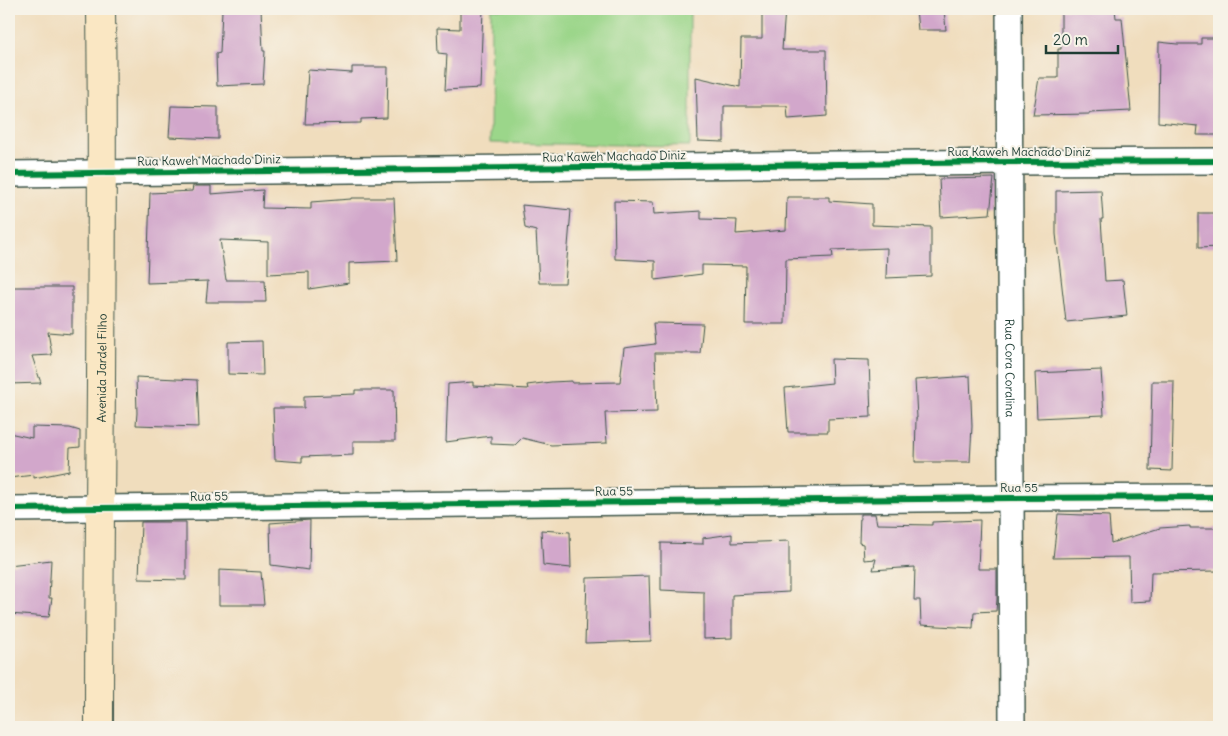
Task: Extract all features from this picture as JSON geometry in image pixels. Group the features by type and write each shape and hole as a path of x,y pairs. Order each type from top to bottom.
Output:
{"main road":[{"name":"Avenida Jardel Filho","path":"100,727 103,173 101,9"}],"street":[{"name":"Rua Cora Coralina","path":"1009,9 1012,727"},
{"name":"Rua Kaweh Machado Diniz","path":"9,174 1219,161"},
{"name":"Rua 55","path":"9,509 1219,497"}],"green space":[{"path":"491,9 690,9 690,146 490,143"}],"building":[{"path":"261,9 263,51 265,51 263,84 217,86 216,54 220,53 222,10"},
{"path":"460,9 483,9 480,88 445,90 447,54 438,53 437,28 460,29"},
{"path":"762,9 785,9 782,50 826,50 827,116 788,119 787,106 724,106 724,142 698,141 696,77 740,87 741,39 762,39"},
{"path":"916,9 944,9 946,30 918,30"},
{"path":"1061,9 1115,9 1116,18 1122,18 1131,111 1033,115 1039,78 1058,78 1058,49 1061,49"},
{"path":"1201,38 1219,38 1219,135 1197,135 1198,126 1158,122 1159,42 1201,44"},
{"path":"352,67 388,67 387,118 361,119 361,123 305,124 308,70 352,73"},
{"path":"171,106 218,107 218,139 169,137"},
{"path":"994,178 990,214 941,217 939,179"},
{"path":"193,186 211,186 211,194 263,190 262,208 311,209 311,202 351,198 394,198 397,261 349,263 349,283 309,289 309,272 268,274 268,242 220,240 226,280 265,280 266,302 206,302 208,281 147,283 150,193 192,191"},
{"path":"1101,190 1105,281 1123,280 1127,316 1066,322 1056,234 1056,191"},
{"path":"787,197 829,197 829,201 872,204 872,225 931,227 931,276 886,278 887,248 832,250 833,257 786,259 785,324 745,324 746,266 702,265 702,274 655,280 655,261 615,259 614,201 653,202 654,214 701,211 701,219 737,220 736,234 786,230"},
{"path":"522,205 571,210 565,283 539,283 536,231 525,228"},
{"path":"1198,213 1219,213 1219,247 1198,248"},
{"path":"9,287 72,287 72,334 48,332 52,355 32,356 41,383 9,384"},
{"path":"653,323 703,324 700,353 655,353 657,412 605,413 607,443 551,445 522,438 515,445 491,444 491,436 446,442 448,384 473,382 473,386 528,389 527,385 551,382 620,382 624,348 655,344"},
{"path":"262,341 263,375 228,374 228,342"},
{"path":"831,359 869,360 871,417 828,419 828,432 788,432 785,388 832,383"},
{"path":"1101,370 1104,415 1037,418 1035,373"},
{"path":"970,376 972,426 970,462 915,462 917,418 915,380"},
{"path":"136,377 197,380 199,427 136,425"},
{"path":"1152,381 1174,381 1172,471 1150,470"},
{"path":"355,390 394,390 395,441 353,441 353,455 302,457 302,462 275,460 273,408 304,408 304,396 355,394"},
{"path":"32,427 70,428 80,431 80,447 70,448 69,471 34,478 34,475 9,478 9,433 32,438"},
{"path":"860,514 875,514 877,524 932,525 932,522 980,520 978,569 997,569 996,611 974,612 973,628 921,625 920,600 914,600 915,567 873,570 876,559 864,560 863,544 859,543"},
{"path":"1058,514 1109,516 1111,543 1160,528 1190,526 1190,528 1219,528 1219,571 1151,572 1150,601 1130,602 1129,557 1053,558"},
{"path":"310,520 309,570 271,565 270,523"},
{"path":"141,522 186,522 186,580 139,579"},
{"path":"541,530 570,532 571,568 543,565"},
{"path":"732,534 732,543 789,541 789,592 732,595 732,638 704,639 704,592 661,590 661,543 703,544 703,538"},
{"path":"51,560 49,598 52,598 49,617 9,614 9,565"},
{"path":"219,570 261,572 264,605 219,605"},
{"path":"649,576 651,641 585,643 587,578"}],"cycle path":[{"path":"9,174 1219,161"},
{"path":"9,509 1219,497"}]}
